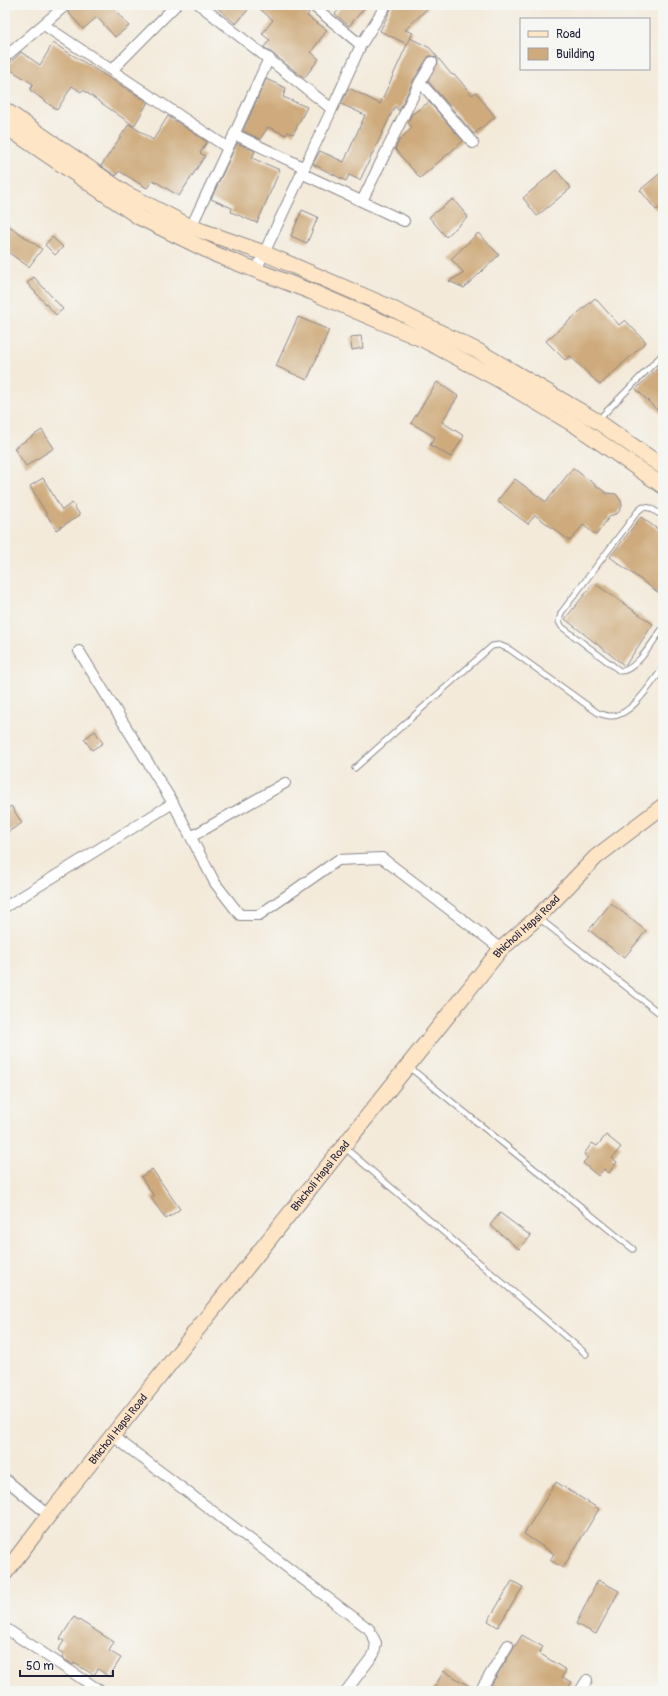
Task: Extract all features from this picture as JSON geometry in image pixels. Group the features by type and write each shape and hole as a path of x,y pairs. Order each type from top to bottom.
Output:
{"street":[{"path":"5,57 66,5"},
{"path":"112,70 176,5"},
{"path":"200,5 332,109"},
{"path":"312,5 361,45"},
{"path":"256,270 361,45 386,5"},
{"path":"44,25 228,148"},
{"path":"191,227 269,58"},
{"path":"362,201 420,82 432,62"},
{"path":"420,82 473,143"},
{"path":"5,110 125,193 191,227 264,253 387,306 478,351 597,421 663,467"},
{"path":"5,126 139,217 183,240 312,292 424,340 490,375 578,427 663,486"},
{"path":"234,134 362,201 404,221"},
{"path":"79,651 173,803 215,882 240,914 259,914 338,860 382,858 501,949"},
{"path":"191,837 285,783"},
{"path":"5,907 173,803"},
{"name":"Bhicholi Hapsi Road","path":"5,1573 501,949 538,917 596,857 663,806"},
{"path":"113,1436 369,1629 376,1643 374,1654 346,1691"},
{"path":"5,1479 49,1516"},
{"path":"5,1628 99,1690"},
{"path":"480,1691 508,1646"},
{"path":"580,1691 587,1680"}],"lane":[{"path":"597,421 663,354"},
{"path":"663,516 650,508 643,507 638,511 561,613 559,622 562,627 620,671 625,671 637,663 663,628"},
{"path":"355,768 492,646 499,645 509,649 598,713 611,716 625,712 634,704 663,668"},
{"path":"538,917 663,1016"},
{"path":"408,1066 633,1249"},
{"path":"343,1146 586,1354"}],"building":[{"path":"72,5 111,5 129,26 115,37 97,17 83,29 68,12"},
{"path":"214,5 252,5 236,24"},
{"path":"255,5 299,5 309,13 307,16 327,30 311,52 319,59 304,78 264,47 270,40 262,34 273,20"},
{"path":"343,5 367,5 349,26 335,14"},
{"path":"393,5 431,5 405,30 413,33 407,44 380,31"},
{"path":"410,38 430,48 451,74 456,76 472,95 476,92 495,117 474,134 428,81 438,62 436,57 429,56 414,79 399,111 395,106 360,180 349,175 346,181 313,164 320,151 344,162 365,115 341,104 349,88 380,104"},
{"path":"53,43 148,102 134,126 83,90 81,92 72,86 57,110 30,90 33,84 6,67 21,52 40,65"},
{"path":"266,79 286,88 283,97 307,107 293,134 288,132 286,135 268,127 260,139 243,131"},
{"path":"429,102 463,141 420,178 395,149 400,139 412,128 408,122 411,115"},
{"path":"168,116 207,142 200,153 205,156 179,196 153,180 147,188 119,171 116,176 101,166 129,124 153,140"},
{"path":"237,143 255,151 252,158 280,170 257,223 231,212 232,208 211,199"},
{"path":"556,170 571,188 537,216 523,198"},
{"path":"663,171 663,206 656,210 640,190"},
{"path":"453,199 468,217 446,237 429,217"},
{"path":"302,210 318,217 307,243 291,236"},
{"path":"5,223 42,249 29,267 5,250"},
{"path":"478,233 499,255 464,288 449,281 464,273 451,259"},
{"path":"52,237 63,247 55,255 45,245"},
{"path":"34,277 63,309 56,315 27,283"},
{"path":"595,298 619,325 625,320 646,342 600,385 570,356 565,360 546,341"},
{"path":"298,317 329,330 307,380 276,366"},
{"path":"361,336 363,348 352,350 350,337"},
{"path":"663,363 663,416 636,389"},
{"path":"437,382 458,396 442,422 464,436 451,457 430,445 435,437 411,423"},
{"path":"42,430 54,448 26,466 14,448"},
{"path":"573,468 606,493 616,494 621,501 622,506 618,513 610,516 596,535 583,525 570,541 535,515 528,524 497,501 515,479 546,502"},
{"path":"43,478 62,510 72,503 80,515 56,530 30,486"},
{"path":"641,517 663,533 663,596 610,557"},
{"path":"594,583 653,624 625,666 565,619"},
{"path":"95,731 103,743 92,750 84,739"},
{"path":"11,806 22,823 5,834 5,811"},
{"path":"611,903 646,931 624,958 589,930"},
{"path":"606,1135 621,1147 612,1158 617,1162 609,1173 604,1169 598,1176 583,1163 588,1157 584,1154 592,1143 597,1146"},
{"path":"152,1169 180,1209 166,1219 151,1198 154,1196 141,1177"},
{"path":"500,1213 531,1236 519,1249 490,1225"},
{"path":"556,1482 599,1509 563,1568 550,1560 554,1554 524,1534"},
{"path":"598,1580 619,1591 596,1634 576,1624"},
{"path":"512,1581 523,1587 498,1627 488,1621"},
{"path":"74,1617 114,1642 109,1651 121,1658 109,1677 98,1669 94,1675 74,1663 73,1665 62,1658 64,1654 58,1650 64,1641 60,1639"},
{"path":"522,1635 543,1647 539,1653 566,1670 562,1677 572,1682 566,1691 501,1691 491,1685"},
{"path":"444,1671 474,1689 474,1691 432,1691"}]}
